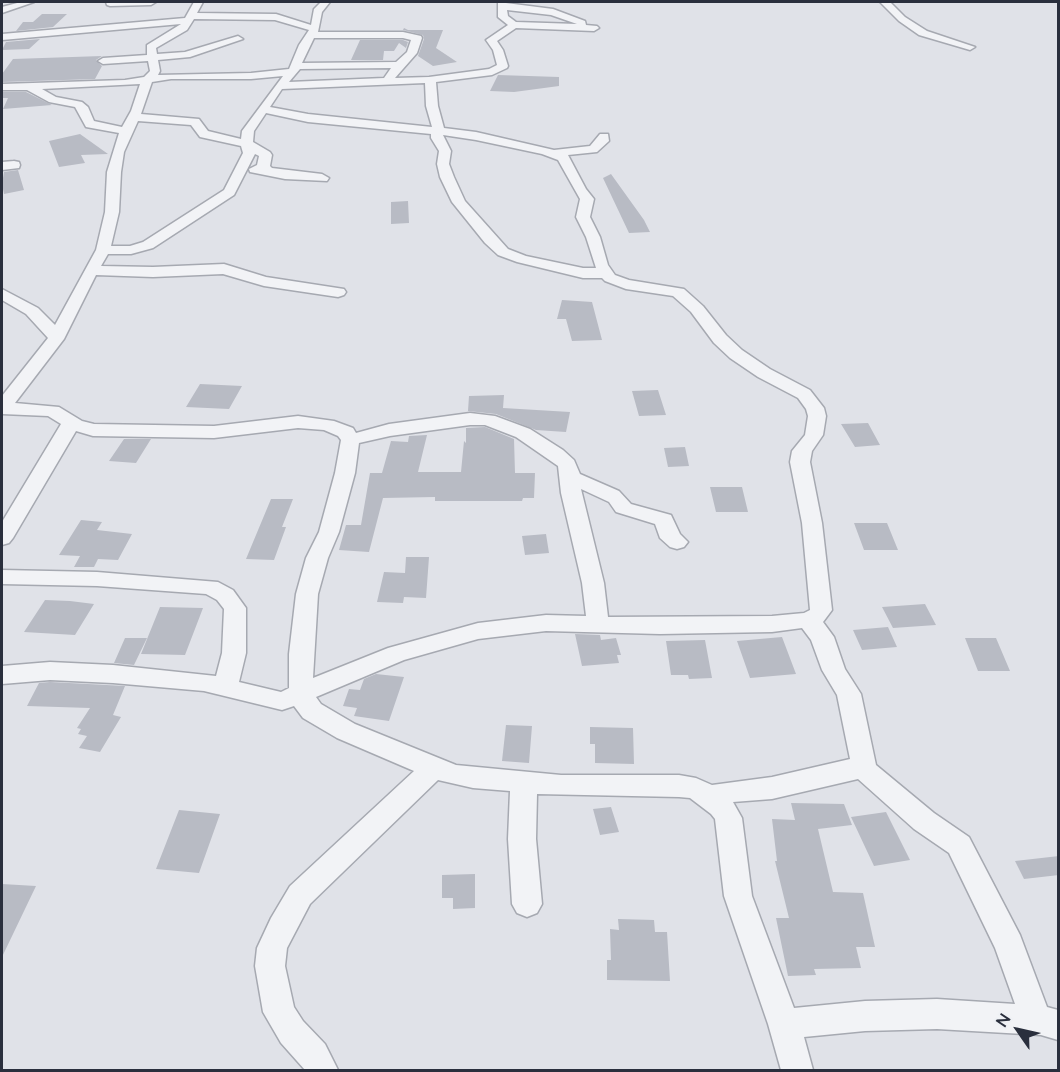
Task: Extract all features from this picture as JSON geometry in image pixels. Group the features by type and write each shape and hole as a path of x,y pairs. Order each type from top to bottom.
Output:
{"street":[{"path":"2,10 29,2"},
{"path":"110,3 151,2"},
{"path":"2,409 57,337 103,250 112,212 114,172 126,131 134,117 147,80 155,71 151,47 184,28 198,2"},
{"path":"103,250 134,250 157,241 230,192 249,153 246,143 248,131 293,69 310,37 317,11 326,2"},
{"path":"885,2 902,19 923,33 970,47"},
{"path":"502,4 553,12 594,28 514,25 503,17 502,4"},
{"path":"2,37 99,30 190,18 269,17 326,46"},
{"path":"279,86 429,80 477,75 500,69 503,64 499,51 491,40 514,25"},
{"path":"310,37 403,35 417,38 412,53 399,65 387,82"},
{"path":"103,61 186,55 238,39"},
{"path":"2,87 147,80 171,76 252,76 293,69 399,65"},
{"path":"429,80 432,86 425,114 438,132 437,138 445,151 444,169 455,195 496,247 509,255 522,259 583,273 606,273"},
{"path":"30,86 53,100 78,104 82,107 85,118 90,124 126,131"},
{"path":"2,675 50,671 89,672 204,682 282,701 396,654 478,631 546,623 772,624 808,620 818,615 821,610 812,523 800,462 802,451 814,435 818,416 815,408 804,394 764,373 736,354 683,295 672,290 619,282 606,273 583,217 587,199 580,191 564,158 555,153 485,138 308,118 263,109"},
{"path":"366,123 425,114"},
{"path":"134,117 195,122 204,134 232,142 246,143 264,152 266,158 263,166 268,172"},
{"path":"555,153 593,148 603,141 604,137"},
{"path":"244,164 268,172 322,178"},
{"path":"92,270 153,272 218,269 264,281 338,292"},
{"path":"2,294 32,311 57,337"},
{"path":"2,409 43,408 63,415 71,423 93,430 197,432 238,430 279,423 315,423 346,432 350,440 340,495 317,558 307,594 301,654 302,693 305,704 312,711 337,726 434,768 473,778 622,787 679,786 696,789 711,798 721,806 728,818 738,896 784,1024 797,1071"},
{"path":"350,440 389,430 455,419 488,420 540,442 567,464 571,494 593,583 598,625"},
{"path":"2,538 71,423"},
{"path":"570,477 612,495 623,508 664,520 671,538 677,542"},
{"path":"2,577 97,579 210,587 225,595 235,608 234,654 226,687"},
{"path":"711,798 720,793 772,788 860,767 864,763 849,694 834,670 822,637 808,620"},
{"path":"860,767 880,781 917,816 959,845 1009,945 1026,987 1047,1022"},
{"path":"322,1071 314,1055 292,1032 279,1012 270,966 272,948 300,894 434,768"},
{"path":"524,782 522,839 527,904"},
{"path":"784,1024 865,1016 916,1015 1047,1022"}],"building":[{"path":"42,14 67,14 53,27 16,31 23,22 33,22"},
{"path":"404,28 443,30 436,48 457,62 433,66 418,56 424,39 423,35 403,30"},
{"path":"40,39 29,49 2,50 6,42"},
{"path":"360,40 408,42 406,48 399,43 394,51 384,51 383,60 351,60"},
{"path":"102,56 96,60 102,66 95,79 2,82 2,74 13,59"},
{"path":"498,75 559,77 559,86 514,92 490,91"},
{"path":"2,92 26,92 52,105 3,109 8,98 2,98"},
{"path":"80,134 108,154 81,155 85,163 59,167 49,141"},
{"path":"18,170 24,190 4,194 2,184 4,172"},
{"path":"611,174 650,232 629,233 603,178"},
{"path":"408,201 409,223 391,224 391,202"},
{"path":"562,300 592,302 602,340 572,341 566,319 557,319"},
{"path":"200,384 242,386 229,409 186,407"},
{"path":"658,390 666,415 639,416 632,391"},
{"path":"504,395 503,408 570,412 566,432 536,430 496,414 468,411 469,396"},
{"path":"868,423 880,445 855,447 841,424"},
{"path":"485,427 514,439 515,473 535,473 534,498 523,498 522,501 435,501 435,497 383,498 369,552 339,550 346,525 361,525 370,473 382,473 391,441 408,442 409,436 427,435 418,472 461,472 466,428"},
{"path":"124,439 151,439 136,463 109,461"},
{"path":"685,447 689,466 668,467 664,448"},
{"path":"710,487 742,487 748,512 716,512"},
{"path":"271,499 293,499 282,527 286,527 274,560 246,559"},
{"path":"81,520 102,522 97,530 132,534 118,560 98,559 94,567 74,567 80,556 59,555"},
{"path":"854,523 887,523 898,550 864,550"},
{"path":"546,534 549,553 525,555 522,536"},
{"path":"406,557 429,557 426,598 404,597 403,603 377,602 384,572 405,573"},
{"path":"45,600 94,604 75,635 24,632"},
{"path":"925,604 936,625 893,628 882,607"},
{"path":"160,607 203,608 185,655 141,654"},
{"path":"888,627 897,647 862,650 853,630"},
{"path":"575,634 600,635 601,640 616,638 621,655 617,655 619,663 582,666"},
{"path":"782,637 796,674 750,678 737,641"},
{"path":"125,638 147,638 134,665 114,663"},
{"path":"965,638 996,638 1010,671 978,671"},
{"path":"705,640 712,678 689,679 688,675 671,675 666,641"},
{"path":"376,674 404,677 389,721 354,716 357,708 343,706 349,689 360,690 364,679"},
{"path":"39,683 125,686 113,715 121,717 100,752 79,748 87,736 78,734 81,729 77,728 90,708 27,706"},
{"path":"506,725 532,726 529,763 502,761"},
{"path":"590,727 633,728 634,764 595,763 595,744 590,744"},
{"path":"791,803 844,804 852,825 818,829 833,892 863,893 875,947 856,947 861,968 814,969 816,975 788,976 776,918 789,918 775,861 777,861 772,819 795,820"},
{"path":"611,807 619,832 600,835 593,809"},
{"path":"179,810 220,814 199,873 156,869"},
{"path":"886,812 910,860 874,866 851,817"},
{"path":"1059,856 1059,875 1024,879 1015,861"},
{"path":"475,874 475,908 453,909 453,898 442,898 442,875"},
{"path":"2,884 36,886 2,957"},
{"path":"618,919 654,920 655,932 667,932 670,981 607,980 607,960 611,960 610,929 619,930"}]}
